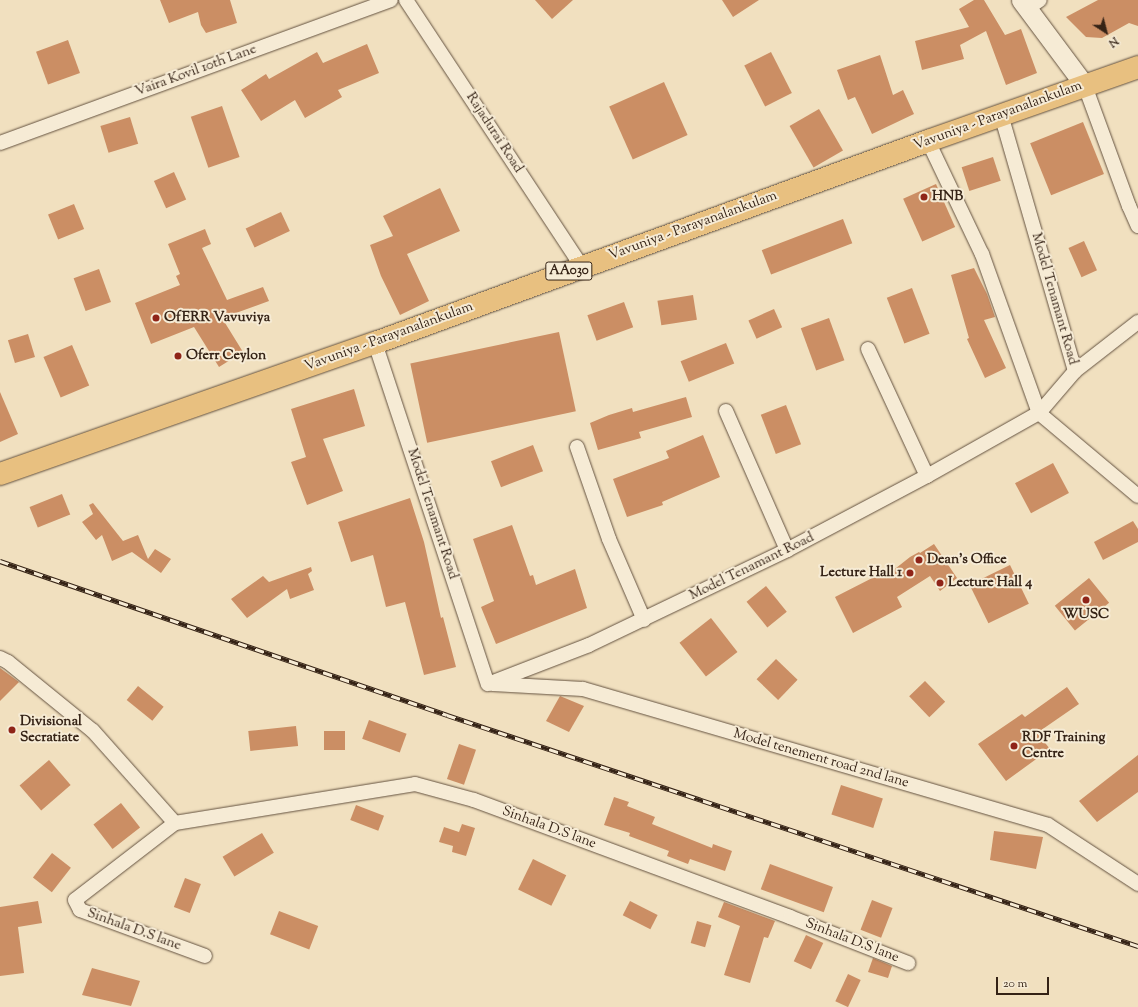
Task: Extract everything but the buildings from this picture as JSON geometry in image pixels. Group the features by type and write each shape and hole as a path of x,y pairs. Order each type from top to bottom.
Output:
{"highway":[{"name":"Vavuniya - Parayanalankulam","path":"0,474 375,343 928,141 1138,67"}],"main road":[{"path":"1030,3 1085,86"}],"street":[{"name":"Vaira Kovil 10th Lane","path":"0,143 391,0"},
{"name":"Rajadurai Road","path":"406,0 582,267"},
{"path":"1085,86 1129,206 1138,226"},
{"name":"Model Tenamant Road","path":"375,343 488,684 589,645 644,620 787,550 927,476 1039,413 1075,371 1001,115"},
{"path":"928,141 982,254 1039,413 1138,496"},
{"path":"1075,371 1138,322"},
{"path":"868,349 927,476"},
{"path":"726,411 787,550"},
{"path":"577,447 609,539 644,620"},
{"path":"0,658 8,662 93,731 175,823"},
{"name":"Model tenement road 2nd lane","path":"488,684 583,689 1048,825 1138,884"},
{"name":"Sinhala D.S lane","path":"205,956 80,910 75,900 175,823 415,784 474,800 790,916 908,963"}],"railway":[{"path":"0,561 447,715 1138,946"}],"place":[{"name":"HNB","path":"924,197"},
{"name":"OfERR Vavuviya","path":"156,318"},
{"name":"Oferr Ceylon","path":"178,356"},
{"name":"Dean's Office","path":"919,560"},
{"name":"Lecture Hall 1","path":"910,573"},
{"name":"Lecture Hall 4","path":"940,583"},
{"name":"WUSC","path":"1086,600"},
{"name":"Divisional Secratiate","path":"12,730"},
{"name":"RDF Training Centre","path":"1014,746"}]}
